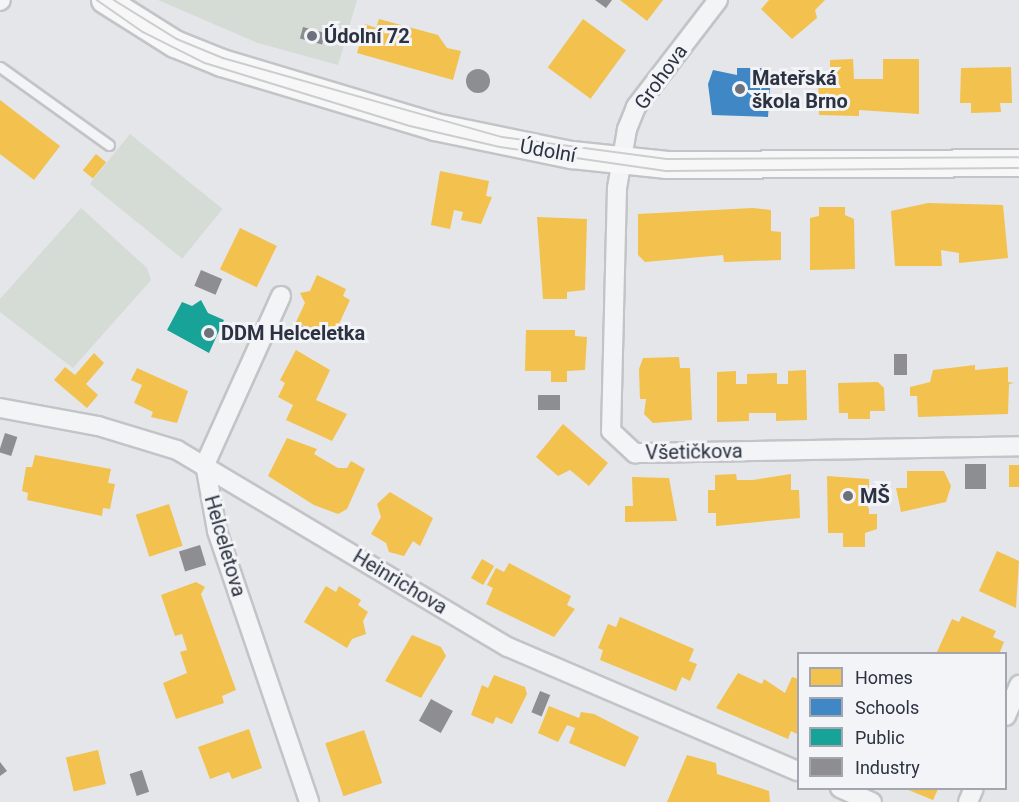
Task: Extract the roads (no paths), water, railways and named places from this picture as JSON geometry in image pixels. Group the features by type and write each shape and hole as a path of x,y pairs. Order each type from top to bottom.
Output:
{"street":[{"name":"Údolní","path":"105,0 175,44 222,63 435,128 621,162 1019,163"},
{"name":"Grohova","path":"621,162 636,107 718,0"},
{"name":"Všetičkova","path":"621,162 611,431 635,453 1019,446"},
{"path":"206,464 281,296"},
{"name":"Heinrichova","path":"0,408 143,437 206,464 508,647 797,771"},
{"name":"Helceletova","path":"206,464 217,531 309,802"},
{"path":"1007,712 1019,685"},
{"path":"842,790 872,802"}],"lane":[{"path":"0,67 109,145"}],"tram line":[{"path":"97,0 143,32 205,63 410,126 500,147 667,171 1019,168"},
{"path":"114,0 177,39 223,58 502,137 667,159 1019,157"}],"place":[{"name":"Údolní 72","path":"312,36"},
{"name":"Mateřská škola Brno","path":"740,89"},
{"name":"DDM Helceletka","path":"209,333"},
{"name":"MŠ","path":"848,496"}]}
